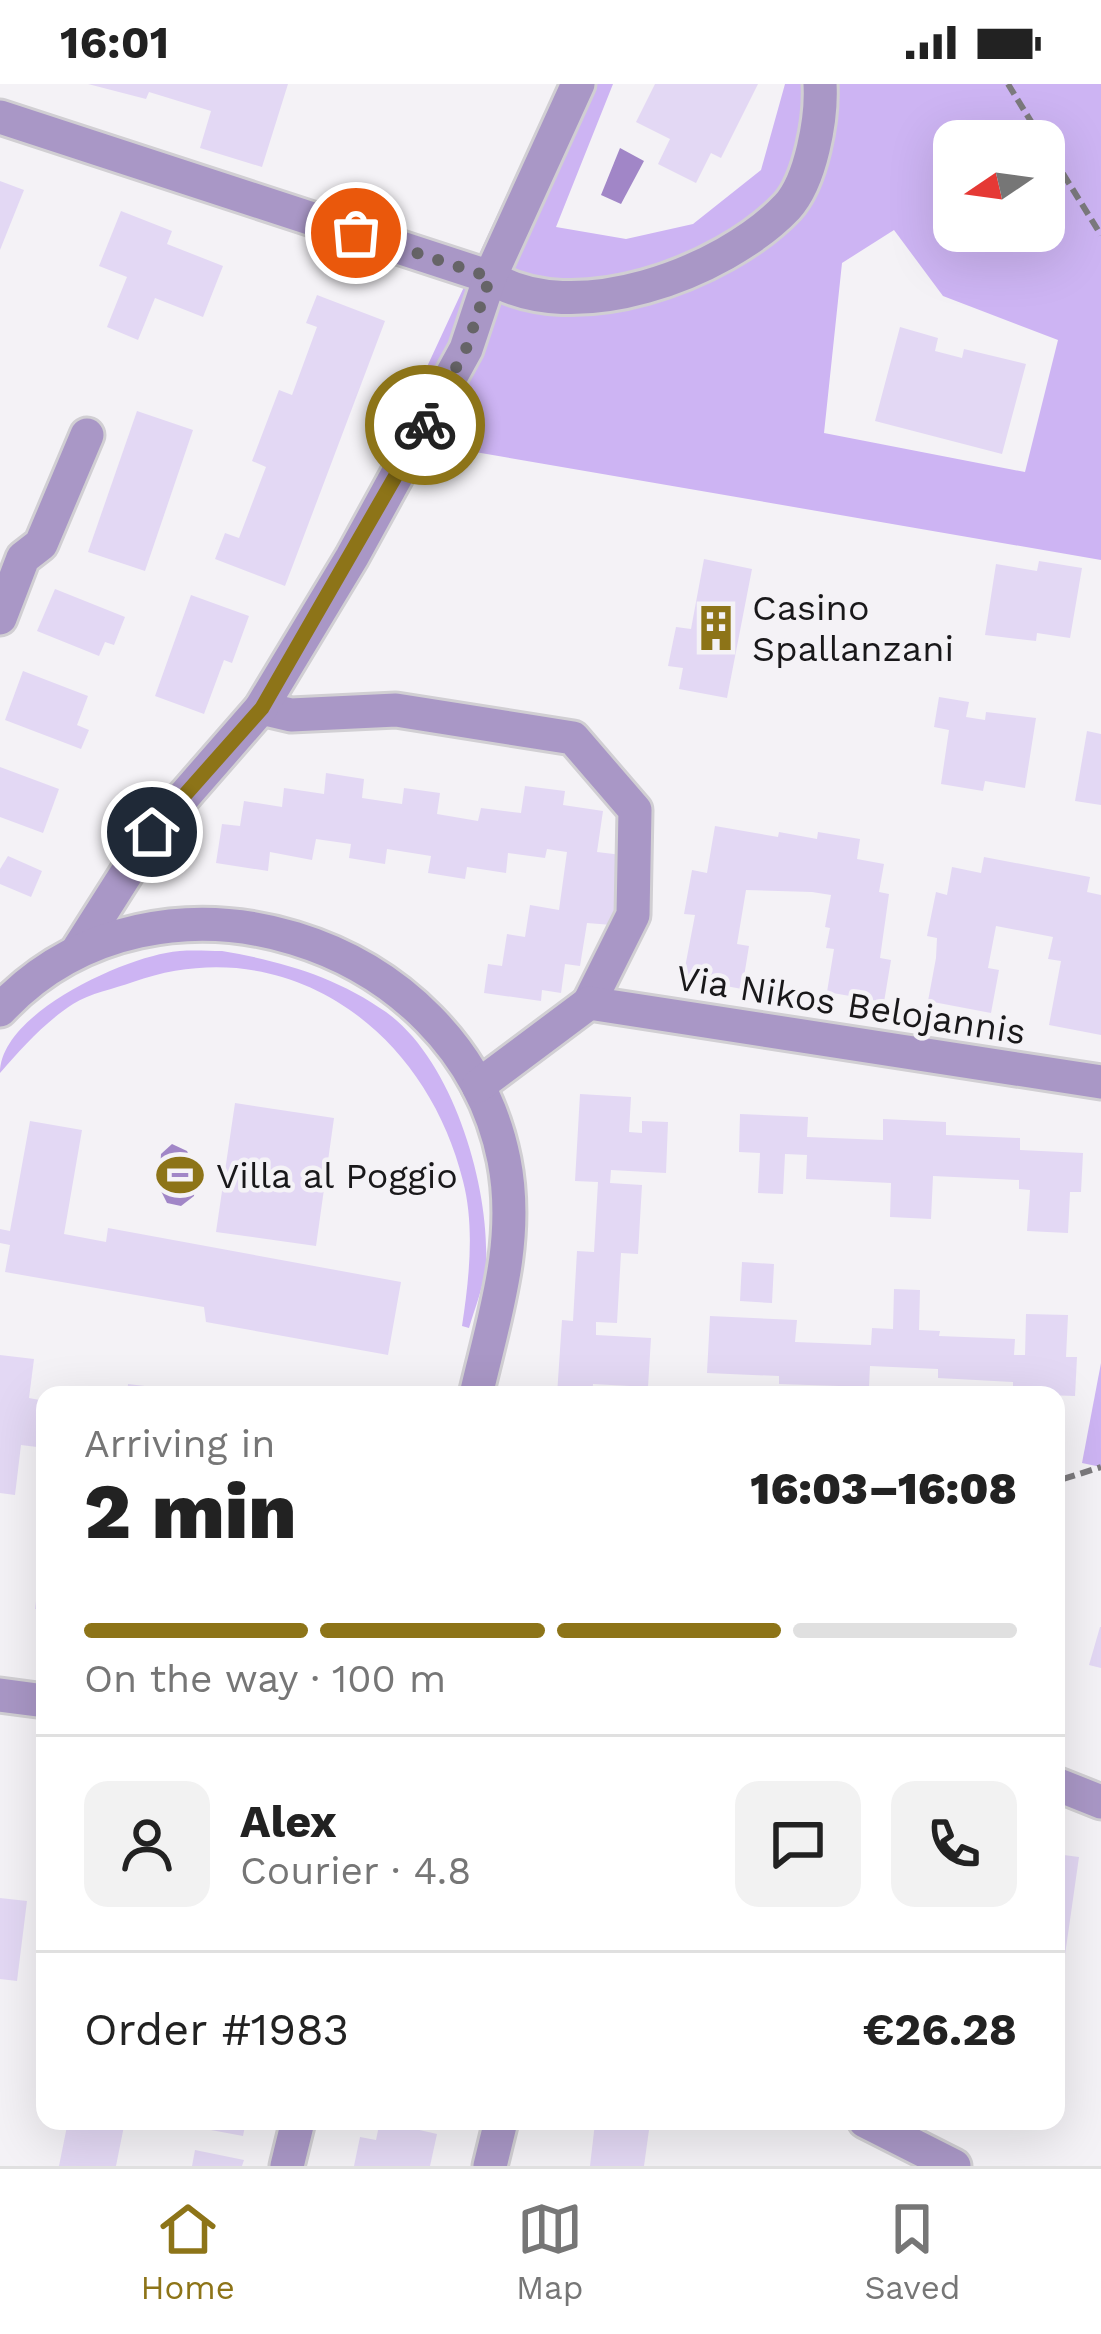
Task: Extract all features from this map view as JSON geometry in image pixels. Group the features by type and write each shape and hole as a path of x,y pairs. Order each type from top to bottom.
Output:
{"street":[{"path":"0,1010 79,949 152,832 262,708 352,557 466,349 490,277 578,84"},
{"path":"0,117 490,277 516,294 608,298 718,258 790,205 822,123 820,84"},
{"path":"0,618 12,554 41,544 87,435"},
{"path":"262,708 291,715 396,710 573,738 635,810 633,915 589,1003 478,1087"},
{"path":"79,949 178,923 219,922 311,941 386,981 421,1010 478,1087 504,1160 510,1210 508,1257 478,1386"},
{"name":"Via Nikos Belojannis","path":"589,1003 1101,1082"},
{"path":"0,1694 36,1700"},
{"path":"1065,1788 1101,1802"},
{"path":"287,2166 296,2130"},
{"path":"490,2166 499,2130"},
{"path":"883,2130 954,2166"}],"path":[{"path":"1008,84 1030,120"},
{"path":"1065,177 1101,235"},
{"path":"1065,1478 1101,1467"}],"shaded area":[{"path":"558,84 613,84 556,227 626,239 693,224 761,170 785,84 1101,84 1101,560 394,438","holes":["894,230 943,296 1058,340 1025,472 824,433 842,263"]},
{"path":"620,148 644,161 621,204 601,195"},
{"path":"222,951 287,965 348,989 410,1033 430,1061 463,1127 486,1233 486,1265 469,1328 462,1326 469,1217 445,1127 417,1079 383,1037 342,1005 295,981 244,969 190,969 80,1000 43,1027 0,1073 5,1052 19,1031 64,995 145,958"},
{"name":"Villa al Poggio","path":"172,1144 187,1151 196,1173 194,1196 181,1206 167,1203 159,1187 161,1154"},
{"path":"1101,1363 1101,1467 1082,1463"}],"building":[{"path":"88,84 288,84 262,167 200,148 211,111 149,92 146,99"},
{"path":"655,84 758,84 721,158 711,153 696,183 658,164 670,139 636,122"},
{"path":"0,181 24,190 0,250"},
{"path":"121,211 172,231 167,244 223,266 203,317 155,298 138,340 107,327 127,277 99,266"},
{"path":"317,295 385,321 285,586 215,559 225,533 239,538 266,467 252,461 279,390 292,395 317,327 306,323"},
{"path":"900,327 938,338 935,351 962,358 964,349 1026,364 1002,454 875,421"},
{"path":"137,411 193,430 145,571 88,552"},
{"name":"Casino Spallanzani","path":"704,559 752,569 727,698 679,689 683,668 668,666 676,627 691,629"},
{"path":"1039,561 1082,568 1070,638 1037,633 1036,641 985,635 996,564 1037,571"},
{"path":"55,589 125,617 114,645 105,642 99,656 37,631"},
{"path":"191,595 249,616 232,663 224,660 204,714 155,696"},
{"path":"23,671 88,696 77,725 89,730 81,749 5,720"},
{"path":"939,697 969,702 966,717 985,720 986,712 1036,718 1025,788 985,781 983,791 941,784 949,730 934,727"},
{"path":"1087,731 1101,734 1101,805 1075,801"},
{"path":"0,767 59,789 43,833 0,817"},
{"path":"326,773 364,779 362,798 402,804 404,788 440,793 437,814 478,821 481,808 521,813 525,786 565,791 563,805 603,811 597,852 622,855 612,925 587,923 580,966 565,964 561,993 542,990 541,1001 484,993 488,964 502,966 507,934 525,937 530,905 559,910 567,852 547,849 545,858 508,853 506,873 467,867 465,879 428,873 431,856 387,849 385,864 349,858 351,844 316,839 312,860 270,852 268,871 216,863 222,824 240,826 244,801 282,807 284,788 324,794"},
{"path":"715,826 778,837 779,832 817,839 818,832 860,839 857,859 884,864 879,892 889,894 880,958 891,960 884,1002 827,992 834,949 826,948 831,895 812,892 746,890 737,944 749,946 742,989 683,978 695,915 684,914 692,870 707,873"},
{"path":"8,856 42,871 31,897 0,884 0,869"},
{"path":"984,857 1090,877 1087,892 1101,895 1101,1035 1049,1025 1061,961 1048,959 1053,937 996,926 988,968 999,970 991,1013 928,1001 937,938 927,936 936,892 947,895 952,867 981,873"},
{"path":"580,1094 631,1097 629,1132 642,1133 642,1121 668,1122 666,1173 611,1170 610,1183 642,1185 638,1254 621,1253 617,1323 596,1322 596,1335 651,1338 648,1386 558,1386 562,1320 573,1321 577,1251 594,1252 598,1182 575,1181"},
{"path":"235,1103 334,1118 316,1246 216,1232"},
{"path":"740,1114 808,1117 807,1137 883,1140 883,1119 946,1122 946,1135 1020,1138 1020,1150 1083,1153 1081,1192 1070,1192 1068,1233 1027,1231 1030,1190 1019,1189 1019,1180 933,1176 931,1219 890,1217 891,1183 806,1179 807,1155 785,1154 783,1194 758,1193 760,1153 739,1152"},
{"name":"Villa al Poggio","path":"30,1121 82,1130 64,1234 106,1242 108,1228 401,1282 388,1355 206,1322 204,1307 5,1272 10,1245 0,1243 0,1229 10,1231"},
{"path":"742,1262 774,1264 772,1303 740,1301"},
{"path":"894,1289 920,1290 919,1330 940,1331 939,1336 1015,1339 1014,1355 1025,1355 1026,1314 1068,1315 1066,1357 1077,1357 1075,1396 1065,1396 1065,1386 938,1378 938,1369 870,1366 869,1386 779,1384 779,1376 707,1373 710,1316 797,1320 795,1342 871,1345 872,1328 893,1329"},
{"path":"0,1355 34,1359 29,1398 36,1399 36,1447 21,1445 15,1495 0,1493"},
{"path":"1101,1627 1101,1668 1089,1665"},
{"path":"1065,1855 1079,1857 1065,1955"},
{"path":"0,1898 27,1901 17,1981 0,1979"},
{"path":"66,2130 123,2130 116,2166 59,2166"},
{"path":"211,2130 244,2130 243,2136"},
{"path":"378,2130 437,2134 430,2166 354,2166 360,2137 376,2140"},
{"path":"594,2130 649,2130 644,2166 590,2166"},
{"path":"195,2150 244,2160 242,2166 192,2166"}],"way so far":[{"path":"356,233 490,277 466,349 425,425"}],"place":[{"name":"Casino Spallanzani","path":"716,628"},
{"name":"Villa al Poggio","path":"180,1175"}],"route":[{"path":"152,832 242,724 262,708 425,425"}]}
